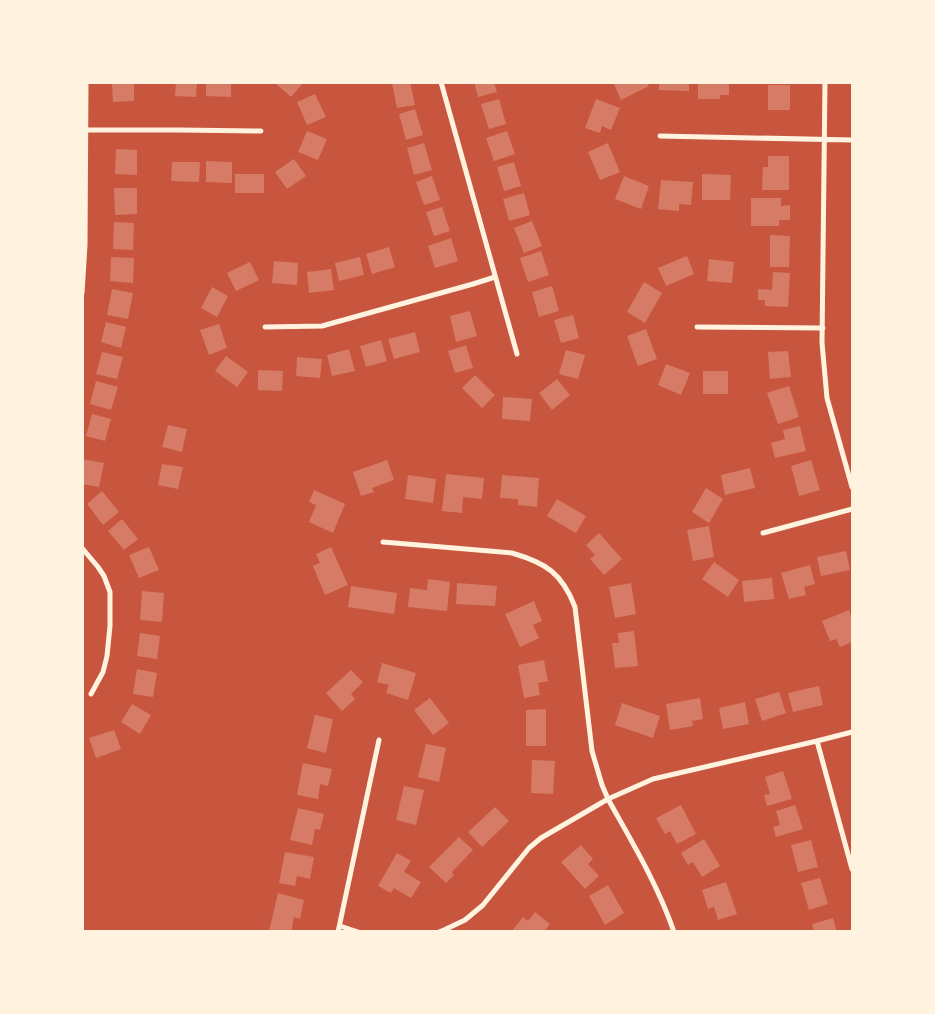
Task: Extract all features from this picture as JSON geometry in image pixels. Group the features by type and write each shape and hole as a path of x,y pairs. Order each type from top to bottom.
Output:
{"street":[{"path":"82,293 86,245 84,130 86,82"},
{"path":"441,82 517,354"},
{"path":"825,82 822,343 827,398 852,487"},
{"path":"84,130 261,132"},
{"path":"660,136 852,140"},
{"path":"265,327 322,326 495,277"},
{"path":"697,328 823,328"},
{"path":"763,533 852,508"},
{"path":"383,542 512,553 533,559 556,575 570,595 575,607 592,752 602,785 652,880 674,932"},
{"path":"82,548 104,576 110,592 110,626 104,672 90,694"},
{"path":"439,932 465,920 483,905 529,848 541,838 608,799 653,779 817,742 852,732"},
{"path":"358,932 339,929 379,740"},
{"path":"817,742 852,869"}],"building":[{"path":"112,82 134,82 134,101 113,102"},
{"path":"176,82 197,82 196,97 175,96"},
{"path":"206,82 231,82 231,97 206,96"},
{"path":"274,82 304,82 291,97"},
{"path":"410,82 415,105 397,108 392,83"},
{"path":"474,82 494,82 497,92 478,97"},
{"path":"613,82 647,82 649,86 621,100"},
{"path":"659,82 689,82 689,91 659,90"},
{"path":"698,82 729,82 729,95 720,95 720,99 698,99"},
{"path":"768,85 790,85 790,110 768,110"},
{"path":"315,94 326,117 307,125 297,102"},
{"path":"499,99 506,124 489,129 481,104"},
{"path":"596,99 620,108 611,130 602,126 600,133 585,128"},
{"path":"415,109 423,135 406,140 399,114"},
{"path":"307,131 327,139 318,160 298,152"},
{"path":"507,131 515,154 494,161 486,138"},
{"path":"424,143 432,170 414,175 407,148"},
{"path":"608,143 620,172 600,180 588,152"},
{"path":"116,149 137,150 137,175 115,174"},
{"path":"768,156 789,156 789,190 762,190 763,167 768,167"},
{"path":"294,159 306,176 287,189 275,172"},
{"path":"206,161 232,162 232,183 206,182"},
{"path":"172,162 200,162 199,182 171,181"},
{"path":"514,162 521,186 504,191 497,167"},
{"path":"235,174 264,174 264,193 235,193"},
{"path":"702,174 731,175 730,200 702,200"},
{"path":"432,176 440,200 424,205 416,182"},
{"path":"624,176 649,186 641,209 615,199"},
{"path":"661,180 693,182 691,205 679,204 679,211 658,209"},
{"path":"114,188 137,188 137,214 115,215"},
{"path":"524,193 530,215 509,221 503,199"},
{"path":"751,198 781,198 781,206 790,205 790,220 779,220 779,226 751,226"},
{"path":"442,207 450,231 434,236 426,212"},
{"path":"532,221 542,246 524,253 514,228"},
{"path":"114,222 134,223 133,250 113,249"},
{"path":"770,235 790,236 789,267 770,267"},
{"path":"451,238 458,261 435,268 428,246"},
{"path":"389,247 395,267 372,274 366,254"},
{"path":"541,251 549,275 528,282 520,258"},
{"path":"687,256 694,274 666,286 658,268"},
{"path":"111,257 134,258 133,283 110,281"},
{"path":"360,257 364,275 339,281 335,263"},
{"path":"709,259 734,262 732,283 707,281"},
{"path":"274,261 298,263 297,285 272,283"},
{"path":"250,262 259,280 236,291 227,273"},
{"path":"331,269 334,290 309,293 307,272"},
{"path":"773,272 790,273 788,307 765,306 765,300 758,300 758,289 772,290"},
{"path":"644,282 662,293 645,323 627,312"},
{"path":"552,286 559,311 539,317 532,292"},
{"path":"212,287 228,296 217,317 201,308"},
{"path":"112,289 133,293 128,319 107,315"},
{"path":"470,311 477,336 456,342 450,316"},
{"path":"573,315 579,338 561,343 554,320"},
{"path":"106,322 126,327 121,348 101,342"},
{"path":"219,324 227,348 209,355 200,330"},
{"path":"646,329 657,359 638,366 627,336"},
{"path":"415,332 420,352 394,359 388,339"},
{"path":"381,340 387,361 366,367 360,346"},
{"path":"466,345 473,368 455,373 448,351"},
{"path":"349,349 355,371 332,376 327,355"},
{"path":"566,350 585,355 578,379 559,374"},
{"path":"788,351 791,377 770,379 768,352"},
{"path":"102,352 123,357 117,379 96,374"},
{"path":"226,356 248,372 237,387 215,371"},
{"path":"297,357 322,359 320,378 296,376"},
{"path":"666,364 690,373 681,395 658,385"},
{"path":"258,370 283,371 282,391 258,390"},
{"path":"703,371 728,371 728,394 703,394"},
{"path":"475,375 495,395 482,408 462,388"},
{"path":"557,379 570,395 552,410 539,393"},
{"path":"96,381 118,387 111,410 90,404"},
{"path":"789,386 799,417 778,424 767,393"},
{"path":"503,397 532,399 530,421 502,419"},
{"path":"92,414 111,419 105,441 86,436"},
{"path":"168,425 187,429 182,452 162,447"},
{"path":"800,426 806,451 775,458 771,443 785,439 783,430"},
{"path":"82,459 104,463 99,487 82,484"},
{"path":"387,460 394,480 372,488 374,492 361,496 353,472"},
{"path":"811,460 820,490 799,496 791,466"},
{"path":"162,464 183,467 178,489 158,485"},
{"path":"750,468 755,488 725,495 721,475"},
{"path":"446,474 484,478 482,499 463,497 462,513 442,511"},
{"path":"408,475 436,479 433,503 405,499"},
{"path":"502,475 539,478 537,507 518,505 518,499 500,498"},
{"path":"706,488 723,499 709,523 692,512"},
{"path":"314,490 345,504 333,533 309,522 316,505 309,502"},
{"path":"102,491 119,512 103,525 87,504"},
{"path":"557,499 586,516 576,533 547,516"},
{"path":"122,519 138,539 124,550 108,531"},
{"path":"709,526 714,557 693,561 687,530"},
{"path":"599,533 622,559 604,575 590,559 595,555 586,545"},
{"path":"149,547 159,570 139,578 129,555"},
{"path":"331,547 348,585 325,595 313,566 320,563 316,554"},
{"path":"846,551 850,570 821,576 817,557"},
{"path":"714,562 739,580 728,597 702,579"},
{"path":"810,565 815,584 804,587 806,595 789,599 781,573"},
{"path":"772,578 774,599 744,602 742,581"},
{"path":"428,579 450,582 447,611 408,607 410,588 427,590"},
{"path":"457,583 497,586 495,606 456,604"},
{"path":"631,583 636,614 615,618 609,587"},
{"path":"351,586 397,593 394,614 348,607"},
{"path":"142,591 164,593 162,622 140,620"},
{"path":"534,601 542,621 533,625 539,638 520,647 505,614"},
{"path":"849,610 852,620 852,642 840,647 836,639 830,641 822,621"},
{"path":"634,631 638,666 615,668 612,643 619,643 618,633"},
{"path":"140,633 160,636 157,659 137,656"},
{"path":"544,660 548,681 538,683 540,695 524,698 518,665"},
{"path":"382,663 416,673 408,700 386,693 389,685 377,682"},
{"path":"137,669 157,673 153,697 133,694"},
{"path":"351,670 363,682 351,694 355,699 342,711 326,693"},
{"path":"819,686 823,705 793,712 788,693"},
{"path":"779,692 786,713 762,721 755,699"},
{"path":"430,698 449,723 433,735 414,710"},
{"path":"700,698 703,719 692,721 693,726 670,730 666,704"},
{"path":"745,702 749,724 723,729 719,708"},
{"path":"622,703 660,716 653,738 615,725"},
{"path":"132,704 151,715 140,734 121,722"},
{"path":"546,709 546,746 526,746 526,710"},
{"path":"315,715 333,719 326,753 307,748"},
{"path":"114,730 121,749 96,758 89,738"},
{"path":"426,744 446,748 439,782 418,777"},
{"path":"532,760 555,761 553,794 531,793"},
{"path":"303,763 332,769 328,786 320,784 318,799 297,795"},
{"path":"783,771 792,799 767,806 764,795 770,794 765,777"},
{"path":"404,786 424,790 416,825 396,820"},
{"path":"681,805 696,834 677,844 670,831 665,834 656,818"},
{"path":"795,805 803,829 776,837 773,827 780,825 776,811"},
{"path":"495,807 509,821 482,847 468,832"},
{"path":"298,808 324,814 320,830 315,829 312,845 290,840"},
{"path":"459,837 473,850 452,872 454,875 446,883 429,867"},
{"path":"704,839 720,866 702,877 693,862 688,865 681,853"},
{"path":"811,840 818,867 798,872 791,845"},
{"path":"581,845 593,859 588,864 599,876 585,889 561,862"},
{"path":"285,852 314,857 310,879 297,876 295,886 279,883"},
{"path":"397,853 411,861 404,872 421,882 411,898 394,888 391,893 378,886"},
{"path":"820,878 828,904 809,910 801,883"},
{"path":"726,882 737,914 718,920 714,907 708,909 702,890"},
{"path":"608,885 624,913 605,925 589,896"},
{"path":"278,893 304,900 300,919 294,917 291,932 269,931"},
{"path":"535,912 550,924 544,932 511,932 523,917 528,921"},
{"path":"833,918 837,932 814,932 812,924"}]}
